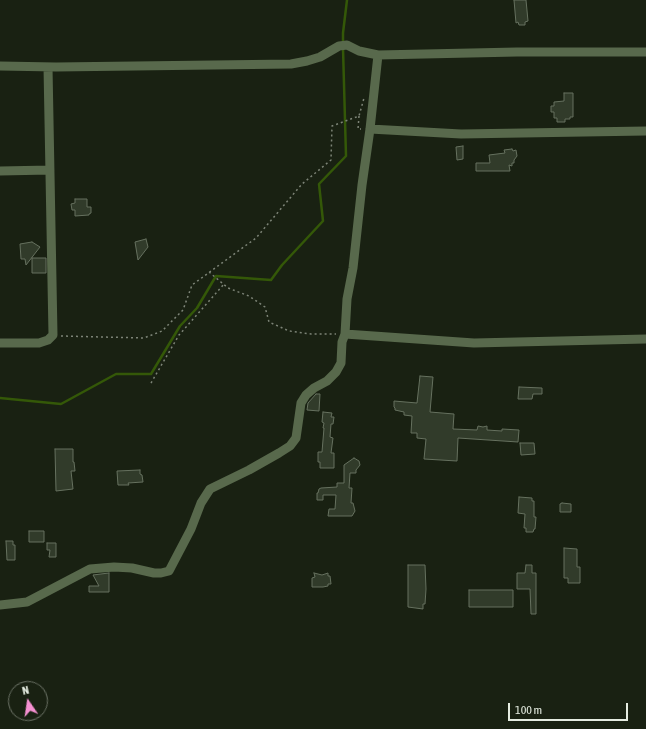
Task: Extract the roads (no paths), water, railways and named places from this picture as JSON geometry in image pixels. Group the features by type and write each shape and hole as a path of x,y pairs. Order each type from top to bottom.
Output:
{"street":[{"path":"0,66 48,67 291,64 320,57 339,46 347,45 359,51 378,55 517,52 646,52"},
{"path":"0,605 27,602 90,569 114,567 132,568 154,573 169,571 191,529 201,503 210,489 249,470 290,446 296,438 301,403 306,395 314,388 327,381 336,372 341,362 342,342 345,334 347,299 354,268 362,185 378,55"},
{"path":"0,343 39,343 48,340 53,335 48,67"},
{"path":"370,129 461,134 646,131"},
{"path":"0,171 50,170"},
{"path":"345,334 474,342 646,339"}],"waterway":[{"path":"343,43 347,0"},
{"path":"0,398 61,404 116,374 151,374 180,326 197,308 216,276 271,280 282,265 323,221 319,184 346,156 343,48"}]}
